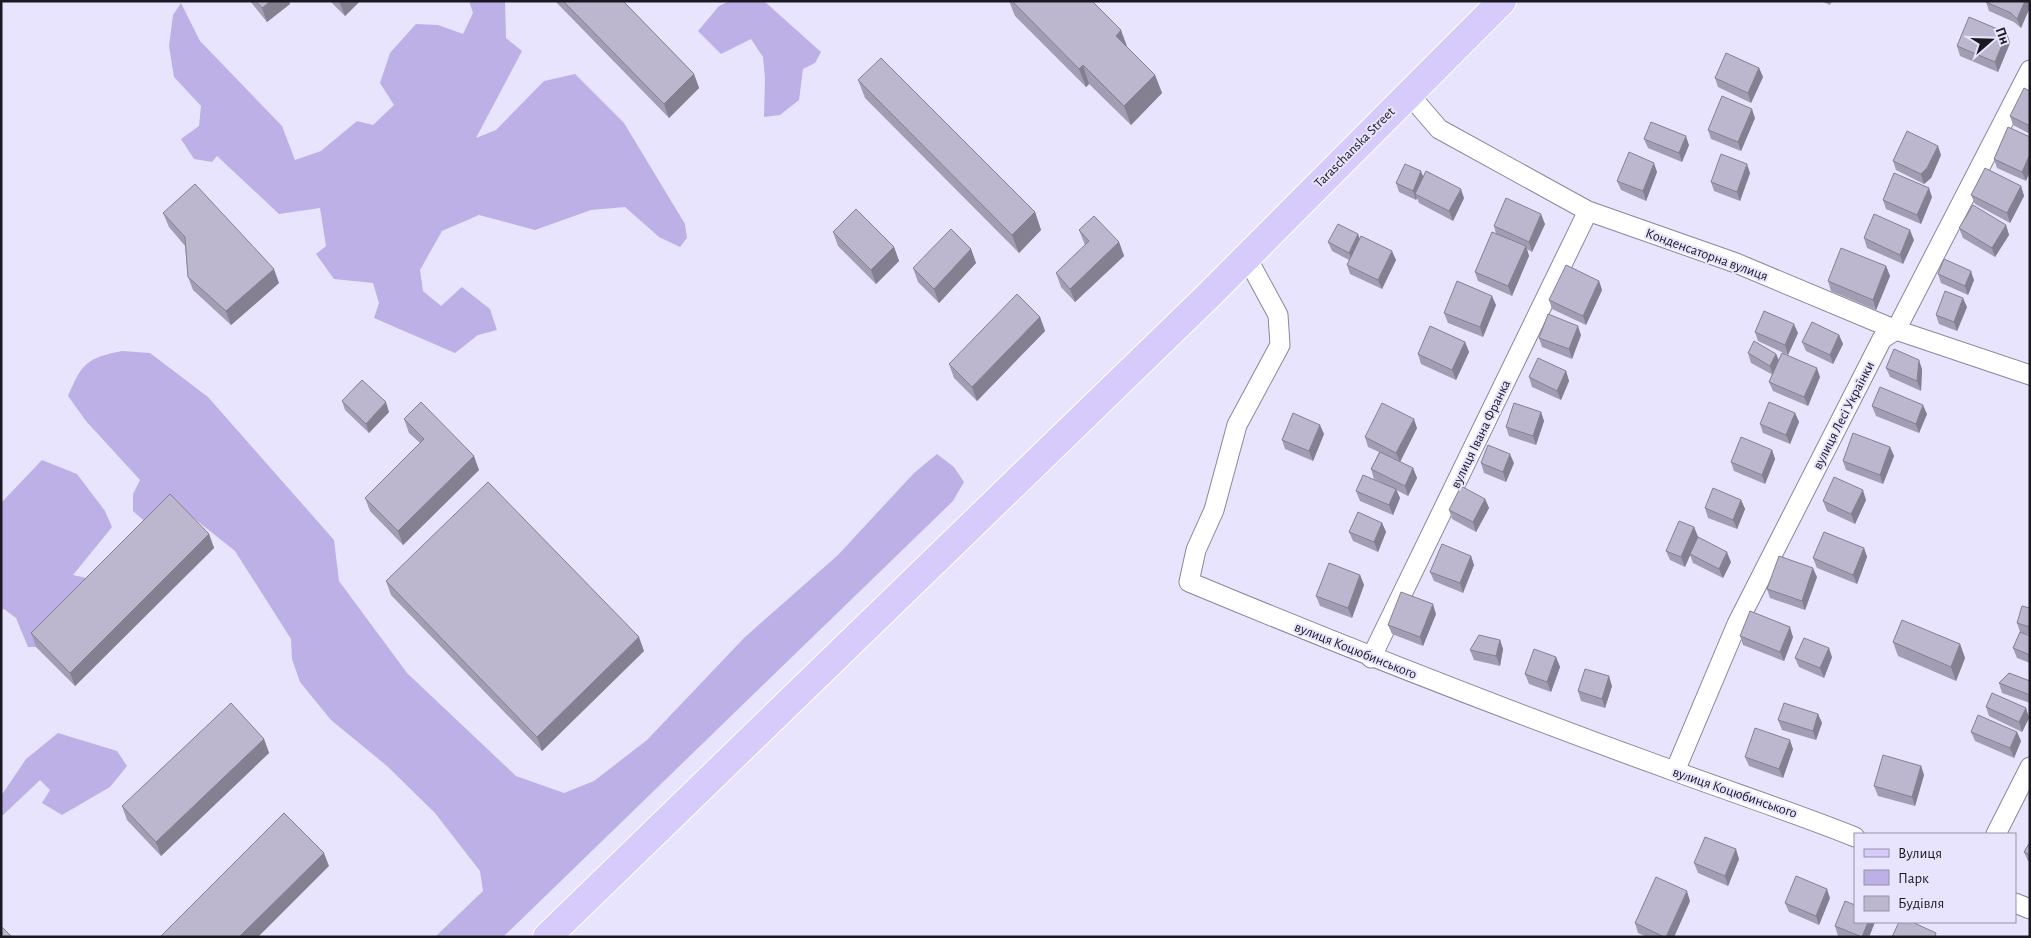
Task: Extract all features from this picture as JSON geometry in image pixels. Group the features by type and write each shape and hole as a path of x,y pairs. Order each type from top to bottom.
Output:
{"main road":[{"name":"Taraschanska Street","path":"547,937 1208,296 1408,93 1502,1"}],"street":[{"name":"вулиця Лесі Українки","path":"1675,771 1737,624 1817,465 1882,339 1896,330 2030,70"},
{"name":"Конденсаторна вулиця","path":"1408,93 1439,129 1588,211 1736,263 1896,330 2030,375"},
{"name":"вулиця Івана Франка","path":"1371,658 1588,211"},
{"name":"вулиця Коцюбинського","path":"1246,256 1278,315 1280,345 1237,425 1214,510 1196,550 1189,582 1371,658 1675,771 1785,809 1854,837"},
{"path":"1997,833 2030,767"},
{"path":"2016,903 2030,909"}],"green space":[{"path":"469,1 505,1 506,38 522,51 476,138 496,130 544,81 575,74 624,123 685,224 687,238 680,247 659,237 625,207 591,210 535,230 479,215 442,231 420,270 423,291 441,306 462,287 490,309 497,330 478,335 455,353 374,318 379,303 373,283 334,279 316,254 326,246 320,208 279,214 217,156 212,162 194,159 181,139 199,126 201,106 174,77 169,46 173,15 181,3 200,41 282,126 295,160 321,151 357,121 373,125 394,105 380,83 390,53 416,24 438,25 463,34 473,13"},
{"path":"729,1 764,1 821,52 815,63 803,69 799,100 780,115 764,117 765,78 763,57 751,39 721,54 698,31 719,6"},
{"path":"122,351 150,353 208,397 334,540 339,581 407,673 516,776 564,793 594,781 647,740 744,638 838,555 914,473 937,454 954,467 964,482 953,501 503,937 435,937 483,891 480,871 435,813 387,766 331,720 300,682 292,659 291,639 235,551 176,504 151,527 133,511 133,494 140,480 86,421 68,396 77,376 87,364 101,356"},
{"path":"42,460 77,474 105,511 112,527 73,575 91,579 138,545 36,647 28,647 16,618 4,609 1,610 1,503"},
{"path":"58,733 117,751 127,766 110,787 62,815 42,803 50,790 40,780 1,817 1,796 26,759"}],"building":[{"path":"256,1 271,1 262,8"},
{"path":"563,1 623,1 694,74 664,104"},
{"path":"1012,1 1092,1 1121,30 1116,36 1155,75 1124,106 1083,65 1079,69"},
{"path":"1986,1 2025,1 2017,19 2011,13"},
{"path":"1969,17 2007,33 1995,62 1957,46"},
{"path":"1726,53 1759,68 1748,93 1715,78"},
{"path":"881,58 1035,212 1012,235 858,80"},
{"path":"2024,88 2030,91 2030,126 2010,116"},
{"path":"1722,96 1752,109 1738,142 1708,130"},
{"path":"1651,122 1686,136 1679,153 1644,139"},
{"path":"2008,127 2030,137 2030,154 2022,172 1994,159"},
{"path":"1907,131 1938,146 1927,168 1921,174 1893,161"},
{"path":"1629,152 1654,163 1643,191 1617,181"},
{"path":"1721,154 1747,164 1737,192 1711,182"},
{"path":"1405,164 1421,171 1413,191 1396,183"},
{"path":"1985,168 2021,186 2007,213 1971,195"},
{"path":"1426,171 1461,189 1449,211 1415,194"},
{"path":"1894,173 1929,188 1917,215 1883,200"},
{"path":"195,184 274,269 226,311 188,277 185,237 163,213"},
{"path":"1506,198 1541,214 1529,242 1494,226"},
{"path":"1973,205 2006,225 1992,248 1959,228"},
{"path":"856,209 894,247 871,270 833,232"},
{"path":"1874,214 1910,230 1900,255 1864,238"},
{"path":"1094,216 1119,242 1070,289 1056,273 1089,241 1079,230"},
{"path":"1338,224 1358,234 1349,253 1328,242"},
{"path":"951,229 971,249 934,289 913,268"},
{"path":"1492,232 1526,246 1508,286 1475,272"},
{"path":"1361,236 1392,251 1378,280 1347,265"},
{"path":"1841,248 1886,266 1873,300 1828,281"},
{"path":"1944,259 1971,271 1965,286 1938,274"},
{"path":"1566,265 1599,281 1583,316 1549,300"},
{"path":"1457,281 1492,296 1480,327 1444,313"},
{"path":"1945,291 1963,298 1954,322 1936,315"},
{"path":"1017,294 1040,317 972,387 949,364"},
{"path":"1764,311 1794,324 1785,345 1755,332"},
{"path":"1548,314 1578,326 1569,349 1539,338"},
{"path":"1812,322 1839,335 1830,355 1802,342"},
{"path":"1430,326 1465,342 1452,370 1418,354"},
{"path":"1754,341 1776,354 1770,366 1748,353"},
{"path":"1894,349 1919,360 1917,381 1886,368"},
{"path":"1782,353 1817,368 1804,397 1769,382"},
{"path":"1538,358 1566,371 1557,391 1529,377"},
{"path":"362,380 386,402 366,424 342,401"},
{"path":"1880,387 1923,405 1916,424 1872,406"},
{"path":"421,402 474,456 398,531 365,498 424,439 404,419"},
{"path":"1769,402 1795,413 1786,435 1760,424"},
{"path":"1382,403 1414,419 1396,453 1365,437"},
{"path":"1514,403 1541,412 1533,436 1506,427"},
{"path":"1293,413 1320,425 1309,451 1282,440"},
{"path":"1853,433 1890,447 1880,475 1843,461"},
{"path":"1741,437 1772,450 1762,475 1731,462"},
{"path":"1488,445 1510,454 1503,472 1481,463"},
{"path":"1380,452 1413,468 1405,486 1371,469"},
{"path":"1363,475 1396,489 1389,505 1356,491"},
{"path":"1834,477 1863,490 1851,514 1823,501"},
{"path":"488,482 639,637 537,737 386,581"},
{"path":"1461,486 1485,499 1473,522 1449,510"},
{"path":"1713,488 1741,500 1733,520 1705,508"},
{"path":"170,494 209,534 70,673 31,633"},
{"path":"1358,512 1382,523 1374,542 1349,532"},
{"path":"1679,521 1694,527 1681,557 1666,551"},
{"path":"1824,532 1864,548 1853,575 1813,558"},
{"path":"1698,537 1727,552 1719,569 1690,554"},
{"path":"1442,544 1471,556 1460,583 1430,572"},
{"path":"1779,556 1813,568 1802,601 1767,589"},
{"path":"1329,563 1360,575 1348,608 1316,596"},
{"path":"1401,592 1433,604 1420,637 1388,625"},
{"path":"2022,606 2030,608 2030,627 2017,623"},
{"path":"1750,611 1790,627 1780,652 1740,636"},
{"path":"1902,620 1960,644 1951,667 1893,642"},
{"path":"2020,632 2030,636 2030,655 2013,648"},
{"path":"1479,635 1500,640 1496,656 1470,650"},
{"path":"1804,638 1829,648 1820,668 1795,658"},
{"path":"1534,649 1556,657 1547,682 1525,674"},
{"path":"1585,669 1609,676 1602,699 1578,691"},
{"path":"2009,673 2030,681 2030,695 1999,683"},
{"path":"1992,693 2026,708 2019,722 1986,707"},
{"path":"231,703 264,739 156,842 122,806"},
{"path":"1784,703 1818,714 1813,731 1778,720"},
{"path":"1978,715 2017,732 2010,748 1971,732"},
{"path":"1755,728 1790,740 1779,769 1745,757"},
{"path":"1883,755 1921,766 1912,797 1874,786"},
{"path":"284,813 324,853 239,937 160,937"},
{"path":"1705,837 1736,849 1725,876 1694,863"},
{"path":"2030,842 2030,855 2024,852"},
{"path":"1796,876 1827,889 1816,916 1785,903"},
{"path":"1656,877 1687,891 1666,937 1635,923"},
{"path":"1845,901 1854,905 1854,923 1868,923 1862,937 1835,926"},
{"path":"1899,923 1914,923 1936,933 1935,937 1892,937"},
{"path":"1,926 12,937 1,937"}]}
